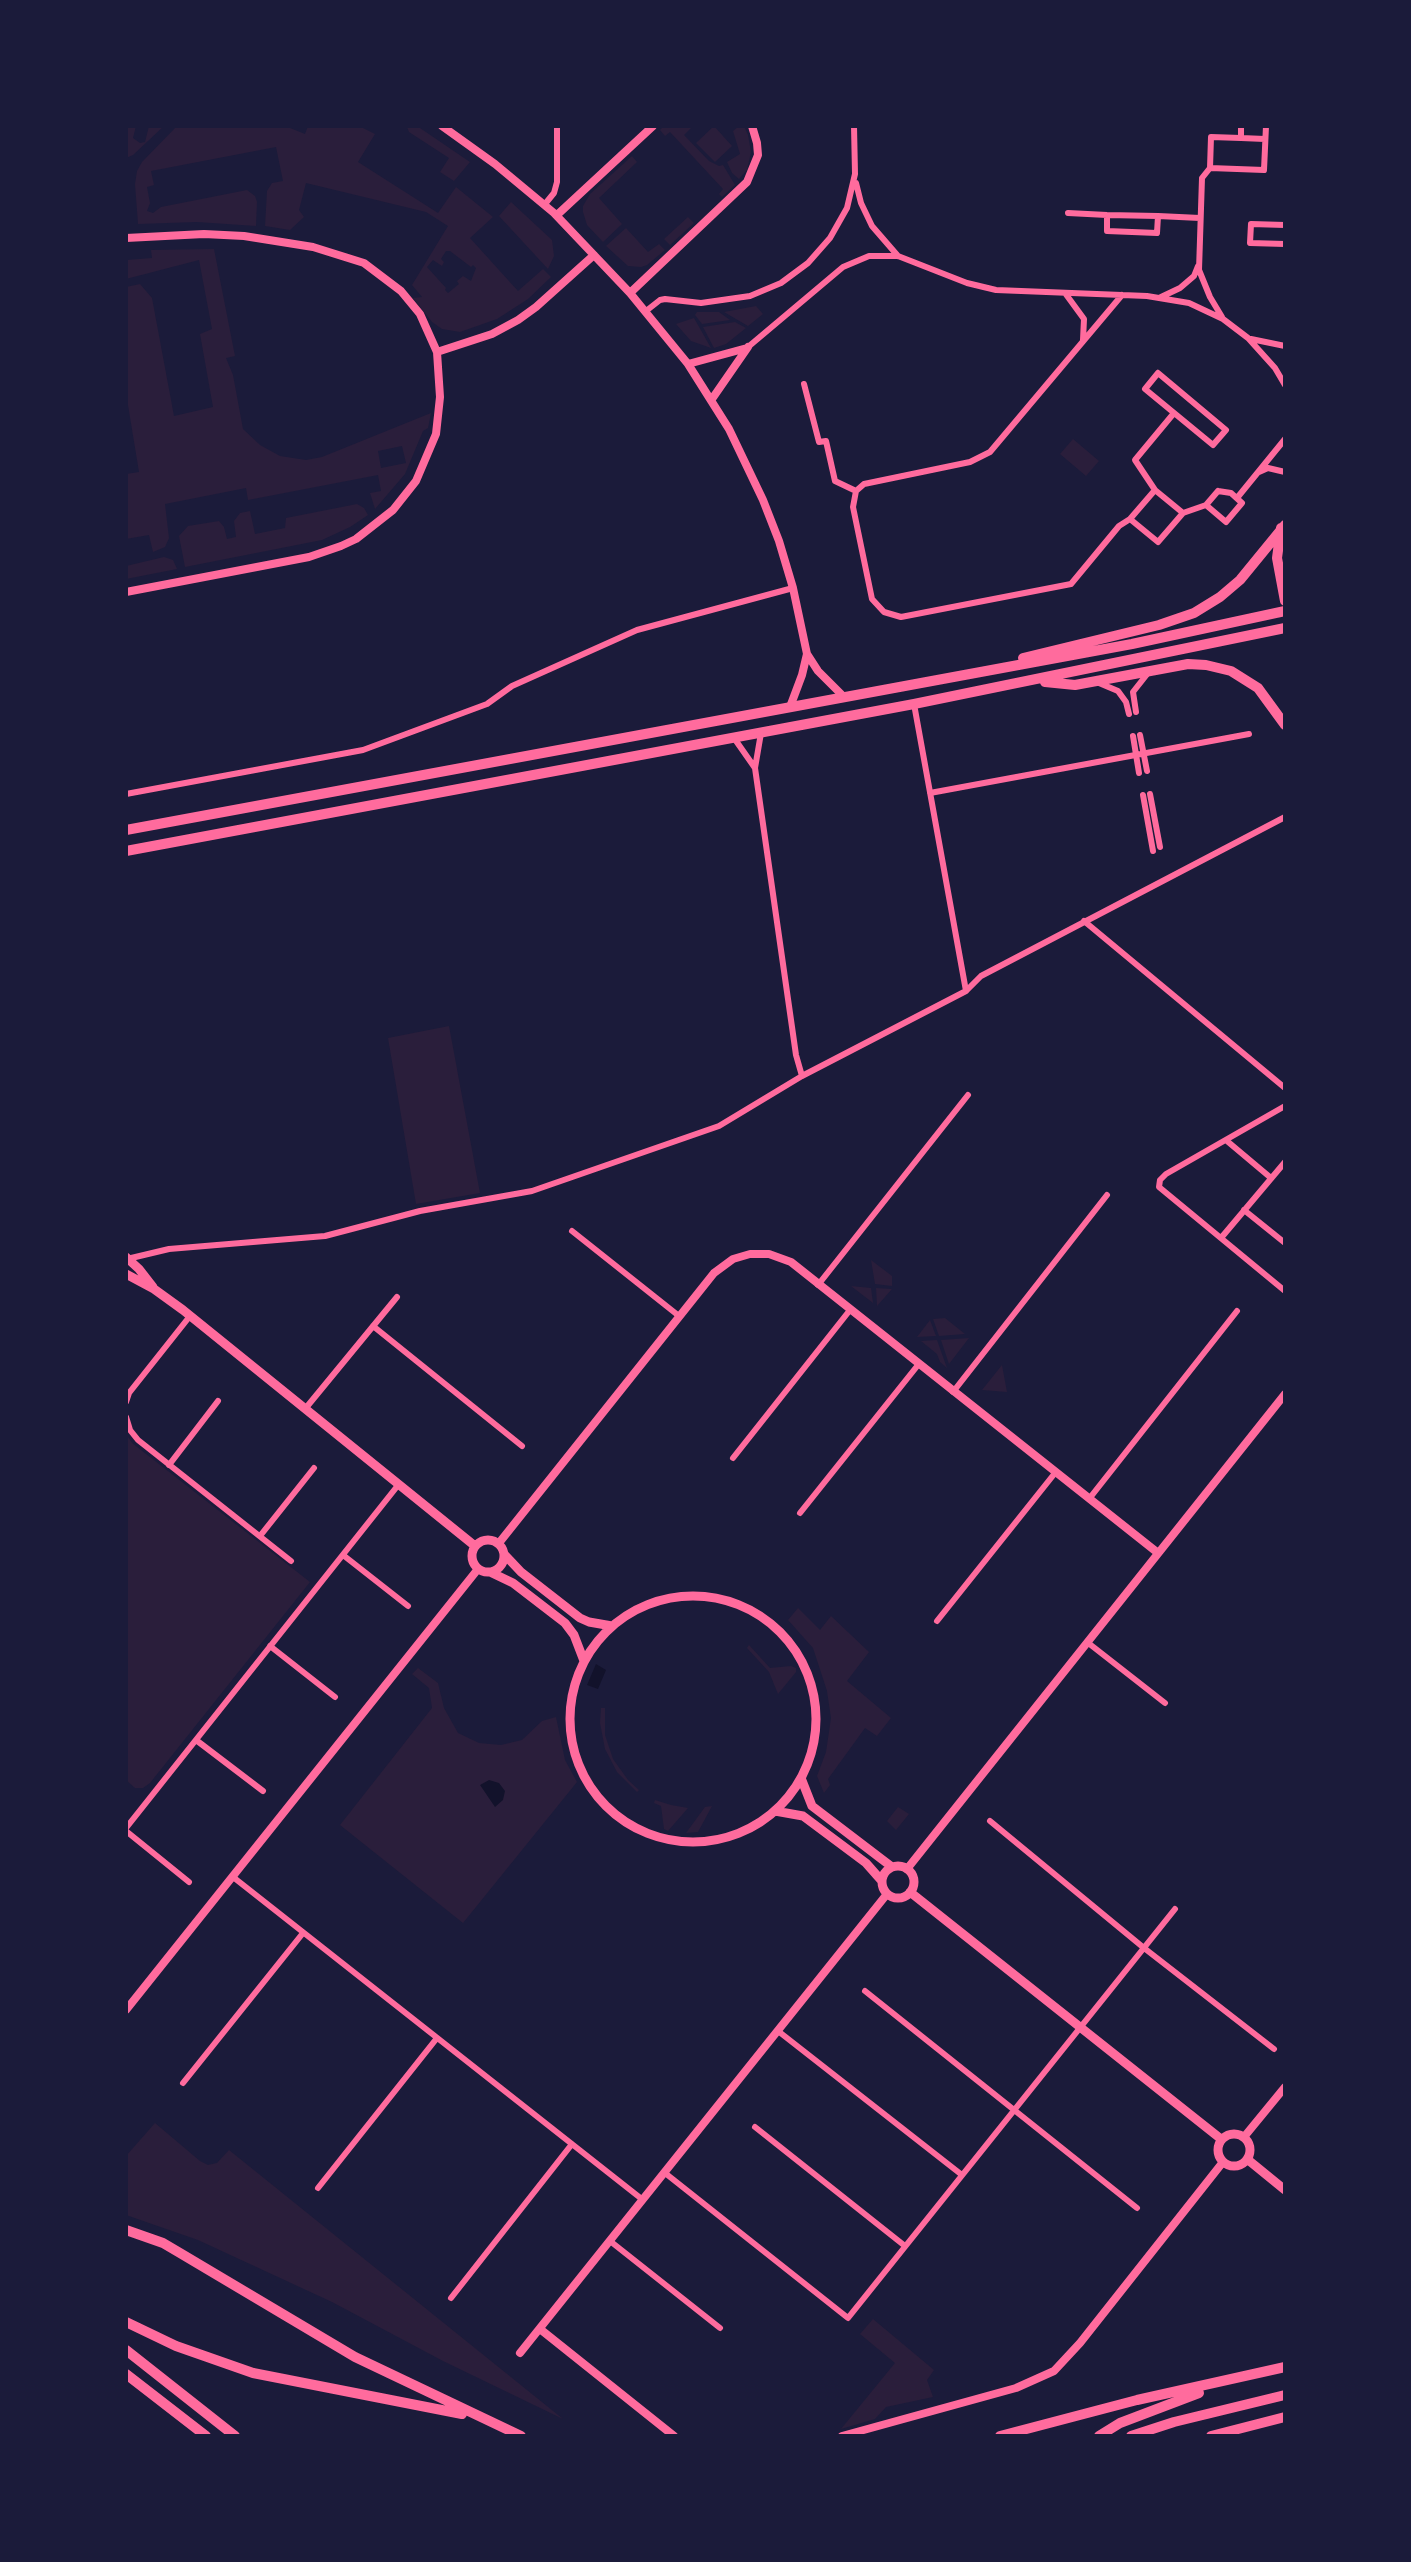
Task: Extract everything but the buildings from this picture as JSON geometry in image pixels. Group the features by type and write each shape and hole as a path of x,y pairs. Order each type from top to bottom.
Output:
{"highway":[{"path":"1283,526 1277,558 1285,601"},
{"path":"983,670 1034,654 1159,625 1194,613 1220,597 1240,580 1283,526"},
{"path":"126,830 983,670 1132,645 1285,611"},
{"path":"126,851 914,704 1285,628"},
{"path":"1033,681 1075,685 1188,664 1206,665 1231,671 1258,688 1285,725"},
{"path":"126,2230 163,2243 355,2357 521,2436"},
{"path":"126,2322 176,2346 253,2373 477,2416"},
{"path":"126,2350 235,2436"},
{"path":"1000,2436 1137,2400 1285,2367"},
{"path":"126,2373 206,2436"},
{"path":"1099,2436 1120,2423 1230,2381"},
{"path":"1131,2436 1174,2422 1285,2395"},
{"path":"1211,2436 1285,2417"}],"main road":[{"path":"127,1258 154,1289"},
{"path":"126,1274 154,1289 190,1316 475,1546"},
{"path":"584,1661 574,1635 565,1623 513,1583 478,1569 472,1556 475,1546 484,1540 492,1540 499,1544 504,1554 521,1572 580,1618 612,1626"},
{"path":"490,1572 502,1564 504,1554"},
{"path":"687,1595 709,1596 731,1601 751,1610 781,1632 799,1655 811,1683 816,1712 814,1742 801,1778 775,1811 742,1832 728,1837 699,1842 678,1841 641,1831 616,1816 600,1800 586,1782 577,1762 571,1740 570,1718 572,1696 584,1661 596,1642 612,1626 643,1606 687,1595"},
{"path":"801,1778 812,1806 892,1867 907,1869 913,1877 910,1892"},
{"path":"775,1811 803,1816 866,1863 881,1880 887,1894 896,1898 910,1892"},
{"path":"881,1880 887,1870 892,1867"},
{"path":"910,1892 1221,2139"},
{"path":"1234,2134 1244,2137 1250,2148 1247,2159 1238,2165 1223,2162 1218,2151 1221,2139 1234,2134"},
{"path":"1247,2159 1285,2190"}],"street":[{"path":"442,126 496,165 557,215 630,292 688,364 712,399 745,460 763,500 779,541 793,588 807,654 818,671 844,697"},
{"path":"545,204 556,188 557,126"},
{"path":"557,215 653,126"},
{"path":"854,126 855,174 859,198 867,218 898,256"},
{"path":"1241,126 1241,138"},
{"path":"1210,168 1264,170 1266,126"},
{"path":"630,292 747,182 758,155 753,127"},
{"path":"1223,319 1204,285 1199,262 1202,178 1210,168 1211,137 1265,139"},
{"path":"646,311 660,300 701,303 734,300 781,283 808,263 830,238 846,208 855,174"},
{"path":"1068,213 1200,218"},
{"path":"1107,214 1107,231 1117,232 1157,233 1158,216"},
{"path":"1285,225 1251,224 1250,243 1285,244"},
{"path":"126,238 204,234 244,236 313,247 354,258 375,270 402,291 420,314 437,352 440,401 439,418 430,450 424,466 406,494 379,523 349,542 318,554 126,592"},
{"path":"437,352 492,334 518,320 536,307 594,255"},
{"path":"712,399 748,347 843,267 869,256 898,256 986,288 1159,297 1189,303 1223,319 1248,338 1275,368 1285,385"},
{"path":"1159,297 1170,294 1189,281 1194,276 1199,262"},
{"path":"1065,293 1084,319 1085,329 1080,345"},
{"path":"1122,295 995,447 984,457 869,483 856,491 853,507 870,592 876,605 884,612 901,617 1071,584 1119,526 1130,519 1155,490"},
{"path":"1248,338 1285,346"},
{"path":"688,364 748,347"},
{"path":"1158,373 1226,429 1213,446 1174,413 1145,389 1158,373"},
{"path":"804,384 819,442 826,441 835,481 856,491"},
{"path":"1174,413 1135,460 1155,490 1183,513"},
{"path":"1237,498 1285,439"},
{"path":"1258,472 1268,468 1277,468 1285,472"},
{"path":"1130,519 1158,543 1183,513 1206,505 1218,491 1231,493 1242,502 1226,522 1206,505"},
{"path":"1283,526 1285,515"},
{"path":"126,794 363,750 487,704 512,687 637,630 793,588"},
{"path":"790,707 807,654"},
{"path":"1098,682 1118,691 1132,713 1133,692 1148,673"},
{"path":"914,704 966,992"},
{"path":"761,733 755,768 796,1055 802,1076"},
{"path":"930,793 1250,734"},
{"path":"1136,735 1143,772"},
{"path":"734,738 755,768"},
{"path":"1153,851 1147,795 1160,847"},
{"path":"127,1258 169,1249 325,1236 420,1211 532,1191 719,1125 802,1076 966,992 981,976 1285,817"},
{"path":"1164,870 1166,879"},
{"path":"1157,874 1158,882"},
{"path":"1084,921 1285,1088"},
{"path":"818,1285 968,1095"},
{"path":"1285,1106 1166,1174 1160,1180 1160,1187 1285,1291"},
{"path":"1227,1141 1271,1178"},
{"path":"1221,1238 1285,1162"},
{"path":"953,1392 1107,1195"},
{"path":"1244,1210 1285,1243"},
{"path":"572,1231 679,1316"},
{"path":"499,1544 714,1273 733,1259 750,1254 769,1254 791,1262 918,1365 1158,1553"},
{"path":"305,1409 397,1297"},
{"path":"733,1458 850,1310"},
{"path":"1089,1499 1237,1311"},
{"path":"126,1402 129,1393 190,1316"},
{"path":"373,1326 522,1446"},
{"path":"800,1513 918,1365"},
{"path":"907,1869 1285,1394"},
{"path":"169,1465 218,1401"},
{"path":"126,1417 130,1430 138,1440 291,1561"},
{"path":"260,1536 314,1468"},
{"path":"937,1621 1055,1473"},
{"path":"189,1882 126,1829 399,1485"},
{"path":"343,1555 408,1606"},
{"path":"126,2010 478,1569"},
{"path":"1087,1642 1165,1703"},
{"path":"270,1646 335,1697"},
{"path":"196,1740 263,1791"},
{"path":"990,1821 1144,1948 1274,2049"},
{"path":"233,1877 643,2200"},
{"path":"520,2353 887,1894"},
{"path":"664,2173 848,2318 1175,1909"},
{"path":"183,2083 303,1932"},
{"path":"864,1991 1137,2208"},
{"path":"778,2031 962,2175"},
{"path":"318,2188 437,2038"},
{"path":"1244,2137 1285,2087"},
{"path":"755,2127 905,2246"},
{"path":"451,2298 572,2145"},
{"path":"842,2436 1016,2388 1054,2371 1080,2343 1223,2162"},
{"path":"610,2241 720,2328"},
{"path":"540,2329 674,2436"}],"shaded area":[{"path":"126,126 136,126 133,138 140,143 145,142 149,126 164,126 133,155 126,158"},
{"path":"177,126 285,126 305,134 308,126 359,126 375,134 358,162 438,213 456,187 493,217 470,238 518,291 543,269 551,277 528,299 497,319 460,332 442,329 432,322 413,298 422,297 412,285 448,226 426,212 306,183 299,210 304,217 290,230 265,226 267,191 272,183 283,181 276,147 151,171 154,185 147,187 150,203 147,211 153,213 161,207 247,190 255,196 257,202 256,226 197,222 138,224 135,184 137,171 142,162","holes":["446,251 450,251 471,267 473,265 476,268 471,281 463,276 457,281 459,284 448,293 427,267 433,260 442,266 444,262 441,259"]},
{"path":"417,126 470,162 454,181 440,172 449,158 409,132 407,127"},
{"path":"664,126 693,126 684,135 709,161 719,166 723,165 735,185 722,197 719,194 723,189 670,132 665,136 660,130"},
{"path":"714,126 732,146 715,162 696,143"},
{"path":"739,126 744,126 751,152 747,170 739,179 732,173 727,162 740,154 733,131"},
{"path":"632,156 637,162 599,198 622,224 603,242 587,225 583,206 590,194"},
{"path":"511,202 552,240 554,256 548,269 499,216"},
{"path":"688,217 694,223 670,245 664,239"},
{"path":"626,228 648,252 659,244 665,250 647,265 628,266 606,246"},
{"path":"214,249 235,356 226,358 233,375 243,429 260,445 280,456 306,460 322,457 431,413 428,428 423,431 405,474 375,509 370,493 381,491 378,475 248,500 246,488 165,504 169,538 165,547 153,552 149,535 126,539 126,474 139,472 126,393 126,287 140,284 152,298 174,416 213,407 200,334 212,329 199,260 126,279 126,260 152,258 151,250","holes":["402,446 406,463 381,468 378,451"]},
{"path":"756,306 763,314 748,326 724,312"},
{"path":"697,312 719,312 730,320 702,324 695,315"},
{"path":"694,318 711,348 691,341 676,324"},
{"path":"735,322 746,328 726,344 714,348 703,327"},
{"path":"1073,439 1099,461 1086,476 1060,454"},
{"path":"357,504 364,508 368,515 350,527 322,540 185,567 179,536 188,526 219,521 224,527 227,539 236,537 234,521 240,513 250,511 255,534 285,528 286,518"},
{"path":"164,557 173,560 177,569 126,579 126,566"},
{"path":"449,1026 480,1193 416,1204 388,1038"},
{"path":"871,1260 892,1276 892,1286 875,1284"},
{"path":"851,1286 871,1288 873,1303"},
{"path":"876,1288 892,1289 877,1306"},
{"path":"945,1318 965,1334 939,1336 933,1319"},
{"path":"930,1320 936,1336 917,1337"},
{"path":"969,1338 949,1364 941,1340"},
{"path":"937,1340 947,1368 940,1362 937,1354 921,1341"},
{"path":"1002,1365 1007,1392 982,1390"},
{"path":"126,1434 132,1443 310,1582 150,1783 143,1788 135,1788 126,1780"},
{"path":"798,1608 820,1630 831,1616 869,1652 847,1681 891,1718 877,1736 865,1728 828,1779 830,1785 824,1793 817,1776 826,1752 831,1718 827,1691 813,1648 788,1620"},
{"path":"749,1645 770,1668 791,1666 796,1668 796,1672 778,1694 769,1672 747,1648"},
{"path":"596,1664 606,1670 598,1689 587,1685"},
{"path":"418,1668 438,1683 444,1708 458,1733 479,1743 501,1745 522,1740 542,1721 556,1717 565,1760 577,1782 463,1923 340,1825 432,1708 429,1688 412,1674"},
{"path":"601,1708 605,1708 605,1735 613,1759 628,1780 639,1790 637,1792 617,1772 605,1749 600,1723"},
{"path":"489,1780 499,1783 505,1791 503,1800 495,1807 480,1785"},
{"path":"655,1800 688,1808 668,1831 664,1829 661,1806 654,1803"},
{"path":"712,1806 698,1832 686,1833 705,1807"},
{"path":"898,1807 909,1814 896,1830 887,1821"},
{"path":"155,2123 200,2161 208,2165 217,2163 229,2150 563,2419 443,2361 332,2302 198,2240 126,2215 126,2156"},
{"path":"873,2319 934,2370 927,2380 933,2397 886,2407 875,2419 841,2429 895,2363 860,2334"}]}
